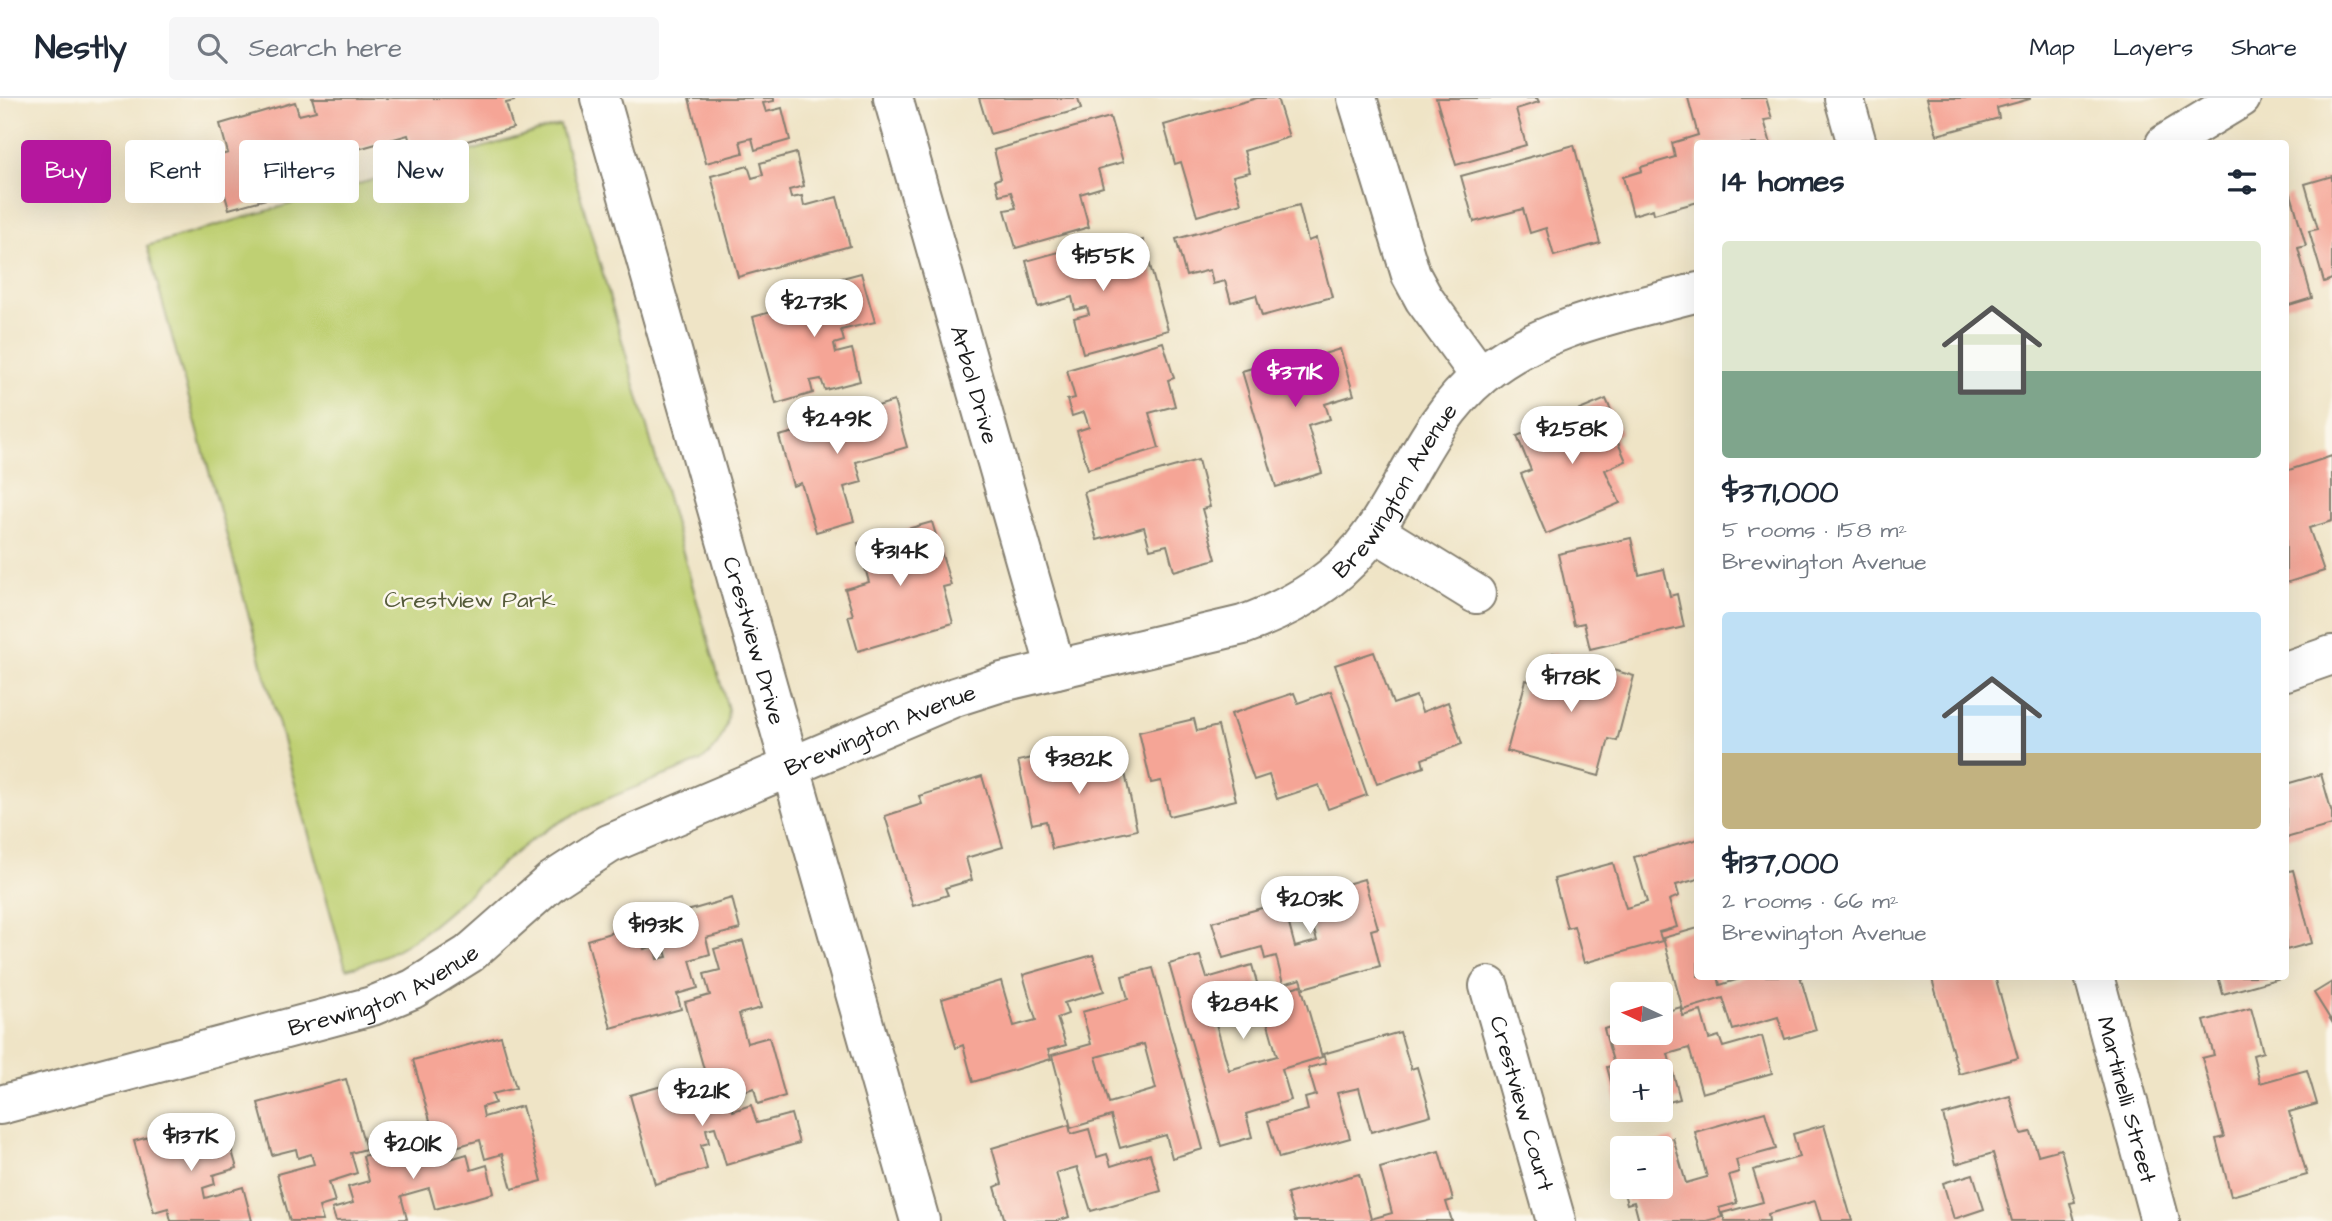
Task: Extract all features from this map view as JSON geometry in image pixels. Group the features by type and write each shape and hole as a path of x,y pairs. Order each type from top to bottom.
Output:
{"street":[{"name":"Crestview Drive","path":"600,98 920,1221"},
{"name":"Arbol Drive","path":"893,98 1056,670"},
{"path":"1357,98 1411,275 1424,299 1480,376"},
{"path":"1844,98 1856,140"},
{"path":"2172,140 2241,98"},
{"name":"Brewington Avenue","path":"0,1105 372,1006 443,973 580,860 609,844 956,697 1243,625 1277,613 1331,579 1374,531 1436,426 1480,376 1515,352 1548,336 1694,293"},
{"path":"1374,531 1476,594"},
{"path":"2289,670 2332,655"},
{"name":"Martinelli Street","path":"2095,980 2160,1221"},
{"name":"Crestview Court","path":"1489,986 1556,1221"}],"green space":[{"name":"Crestview Park","path":"560,125 728,709 726,725 713,750 701,761 596,804 555,825 512,855 426,931 376,959 346,969 147,246 294,203 359,203 359,184 373,180 373,203 469,203 469,152"}],"building":[{"path":"312,98 513,98 514,101 506,103 513,128 469,140 409,140 408,135 390,140 373,140 373,145 359,149 359,140 239,140 239,203 251,203 229,209 225,195 225,154 228,153 220,124 295,102 299,115 316,111"},
{"path":"689,98 774,98 774,101 763,103 766,112 782,108 790,140 755,150 752,138 740,141 743,153 706,163"},
{"path":"979,98 1078,98 1081,109 990,134"},
{"path":"1257,98 1277,98 1289,137 1244,151 1250,172 1233,176 1241,203 1197,216 1181,162 1175,164 1164,125"},
{"path":"1436,98 1537,98 1539,102 1516,109 1526,145 1456,165"},
{"path":"1688,98 1766,98 1772,119 1764,120 1770,140 1694,140 1694,203 1654,214 1653,209 1633,215 1623,177 1642,171 1641,167 1675,157 1672,143 1698,135"},
{"path":"1927,98 2030,99 1997,108 1999,118 1937,135"},
{"path":"1110,117 1123,162 1098,169 1103,187 1080,194 1089,227 1016,248 1005,210 1016,208 1011,192 999,195 995,180 1001,178 994,150"},
{"path":"1574,145 1600,243 1554,256 1546,228 1530,233 1523,209 1474,222 1461,176"},
{"path":"796,153 804,186 789,190 791,198 802,196 804,206 837,197 850,246 738,277 711,176 748,166 752,178 763,175 760,163"},
{"path":"2332,176 2332,279 2324,282 2309,231 2318,229 2305,184"},
{"path":"2291,194 2306,246 2298,248 2312,298 2289,305"},
{"path":"1299,205 1308,241 1316,238 1332,297 1262,316 1256,295 1231,302 1225,281 1213,284 1210,270 1186,276 1176,239"},
{"path":"1143,240 1168,330 1083,353 1074,318 1089,314 1087,307 1075,310 1072,297 1038,307 1026,261 1073,248 1076,258"},
{"path":"861,273 875,322 841,330 844,341 834,344 836,353 852,349 860,381 825,390 821,379 810,381 813,393 776,404 753,317 820,298 816,285"},
{"path":"1163,342 1174,378 1168,380 1175,406 1149,413 1159,448 1088,469 1077,431 1089,427 1084,412 1072,416 1067,400 1075,398 1067,370"},
{"path":"1340,349 1354,395 1325,404 1330,419 1308,426 1322,473 1276,487 1242,371 1290,357 1291,364"},
{"path":"1606,399 1621,433 1615,436 1626,461 1605,470 1620,503 1546,534 1521,474 1531,470 1517,436"},
{"path":"894,401 907,447 856,462 862,482 844,487 854,521 816,532 801,483 793,486 779,436 795,432 791,419 829,408 832,420"},
{"path":"2332,456 2332,521 2309,528 2324,571 2289,582 2289,470"},
{"path":"1198,460 1210,507 1202,509 1216,559 1174,571 1167,545 1150,549 1144,527 1097,540 1084,492"},
{"path":"932,522 951,585 943,587 953,623 858,651 848,616 853,615 845,589 869,582 858,543"},
{"path":"1631,538 1639,575 1664,569 1670,596 1677,594 1684,627 1590,649 1584,623 1574,625 1558,554"},
{"path":"1374,652 1393,704 1416,696 1422,712 1448,702 1462,744 1422,759 1424,767 1377,784 1335,665"},
{"path":"1553,653 1634,676 1617,741 1609,739 1599,776 1507,751 1526,680 1535,683 1541,659 1551,661"},
{"path":"1331,691 1367,795 1328,809 1319,785 1277,799 1269,775 1254,780 1231,714 1294,693 1298,703"},
{"path":"1194,719 1197,731 1218,726 1236,800 1169,816 1161,781 1151,783 1139,732"},
{"path":"1082,748 1084,756 1120,749 1137,830 1052,849 1046,821 1032,824 1018,761"},
{"path":"2321,774 2332,813 2332,825 2289,837 2289,783"},
{"path":"982,776 1003,847 966,858 972,880 945,888 948,895 913,906 885,816 922,804 919,796"},
{"path":"1694,840 1694,880 1676,885 1679,896 1669,900 1677,927 1659,932 1662,941 1584,963 1574,926 1567,928 1554,879 1613,863 1626,908 1647,902 1634,857"},
{"path":"2293,870 2312,943 2289,949 2289,871"},
{"path":"1364,879 1378,928 1371,930 1380,966 1304,988 1301,979 1283,984 1276,956 1265,959 1262,947 1223,958 1212,922 1283,902 1295,947 1317,941 1304,896"},
{"path":"732,898 740,929 706,938 710,954 690,960 698,988 677,994 681,1009 611,1028 587,940 637,925 644,949 654,946 657,959 667,957 656,920"},
{"path":"1694,929 1694,980 1719,980 1720,985 1736,980 1801,980 1816,1030 1785,1039 1778,1017 1733,1030 1723,998 1683,1010 1663,938"},
{"path":"743,941 761,1008 739,1014 747,1043 769,1037 785,1096 758,1104 754,1088 738,1093 733,1073 707,1080 685,1002 710,995 704,974 720,970 714,949"},
{"path":"1093,955 1104,991 1064,1003 1068,1014 1057,1018 1066,1045 1048,1050 1051,1059 973,1082 963,1045 956,1048 942,999 1001,981 1014,1026 1036,1020 1023,975"},
{"path":"1200,956 1207,978 1252,965 1261,997 1301,985 1322,1057 1282,1069 1291,1100 1246,1114 1252,1137 1221,1146 1169,964","holes":["1264,1010 1277,1056 1229,1070 1216,1024"]},
{"path":"1153,968 1203,1149 1172,1158 1166,1135 1120,1148 1111,1116 1071,1128 1052,1055 1091,1044 1082,1012 1128,999 1122,976","holes":["1144,1044 1156,1089 1109,1103 1096,1057"]},
{"path":"1932,980 1996,980 2018,1058 1959,1074"},
{"path":"2219,980 2273,980 2223,994"},
{"path":"2332,982 2332,1022 2314,993"},
{"path":"1681,1007 1683,1016 1701,1011 1709,1039 1719,1036 1723,1047 1762,1036 1772,1073 1702,1093 1689,1048 1668,1054 1669,1059 1612,1059 1604,1029 1610,1027 1610,1045 1673,1045 1673,1009"},
{"path":"2251,1008 2263,1052 2253,1055 2260,1083 2307,1070 2317,1104 2289,1112 2307,1175 2231,1196 2216,1139 2224,1137 2202,1058 2214,1055 2204,1021"},
{"path":"1400,1032 1411,1069 1417,1067 1431,1115 1371,1132 1359,1088 1337,1093 1350,1138 1279,1158 1268,1121 1308,1110 1305,1098 1316,1095 1308,1068 1326,1063 1323,1054"},
{"path":"501,1036 516,1088 492,1094 495,1103 482,1107 484,1117 522,1106 542,1181 512,1189 502,1154 485,1159 480,1140 452,1148 446,1127 433,1131 413,1060"},
{"path":"1673,1073 1680,1099 1673,1101"},
{"path":"701,1075 704,1089 725,1083 733,1111 751,1105 757,1123 791,1114 799,1143 726,1165 715,1127 706,1129 709,1143 701,1145 707,1169 655,1184 630,1095"},
{"path":"346,1079 366,1149 351,1153 357,1173 329,1182 335,1202 319,1207 323,1221 290,1221 277,1174 314,1164 311,1154 298,1158 296,1149 272,1155 258,1103"},
{"path":"2010,1096 2021,1134 2031,1132 2038,1155 2061,1149 2075,1202 2070,1203 2075,1221 2012,1221 1993,1153 1956,1164 1943,1115"},
{"path":"1765,1112 1776,1149 1736,1160 1739,1172 1729,1175 1737,1203 1719,1208 1722,1217 1706,1221 1639,1221 1634,1202 1627,1204 1626,1199 1673,1199 1673,1138 1686,1183 1707,1177 1695,1132"},
{"path":"222,1117 237,1168 213,1175 215,1184 203,1188 205,1198 243,1187 252,1221 171,1221 168,1208 154,1212 134,1141"},
{"path":"1069,1125 1071,1134 1089,1129 1097,1157 1107,1154 1111,1166 1150,1154 1161,1191 1091,1211 1077,1167 1056,1173 1069,1217 1057,1221 1005,1221 995,1187 1002,1184 992,1148"},
{"path":"1824,1125 1852,1221 1821,1221 1815,1201 1768,1214 1769,1221 1725,1221 1722,1213 1763,1202 1753,1170 1799,1157 1793,1134"},
{"path":"440,1134 447,1160 467,1154 471,1170 487,1165 494,1193 435,1209 429,1188 401,1196 407,1219 336,1221 332,1209 353,1203 348,1187 369,1181 363,1156"},
{"path":"1439,1151 1453,1200 1446,1202 1452,1221 1295,1221 1287,1194 1359,1174 1371,1219 1392,1213 1380,1168"},
{"path":"1973,1174 1984,1209 1954,1219 1943,1183"}]}
